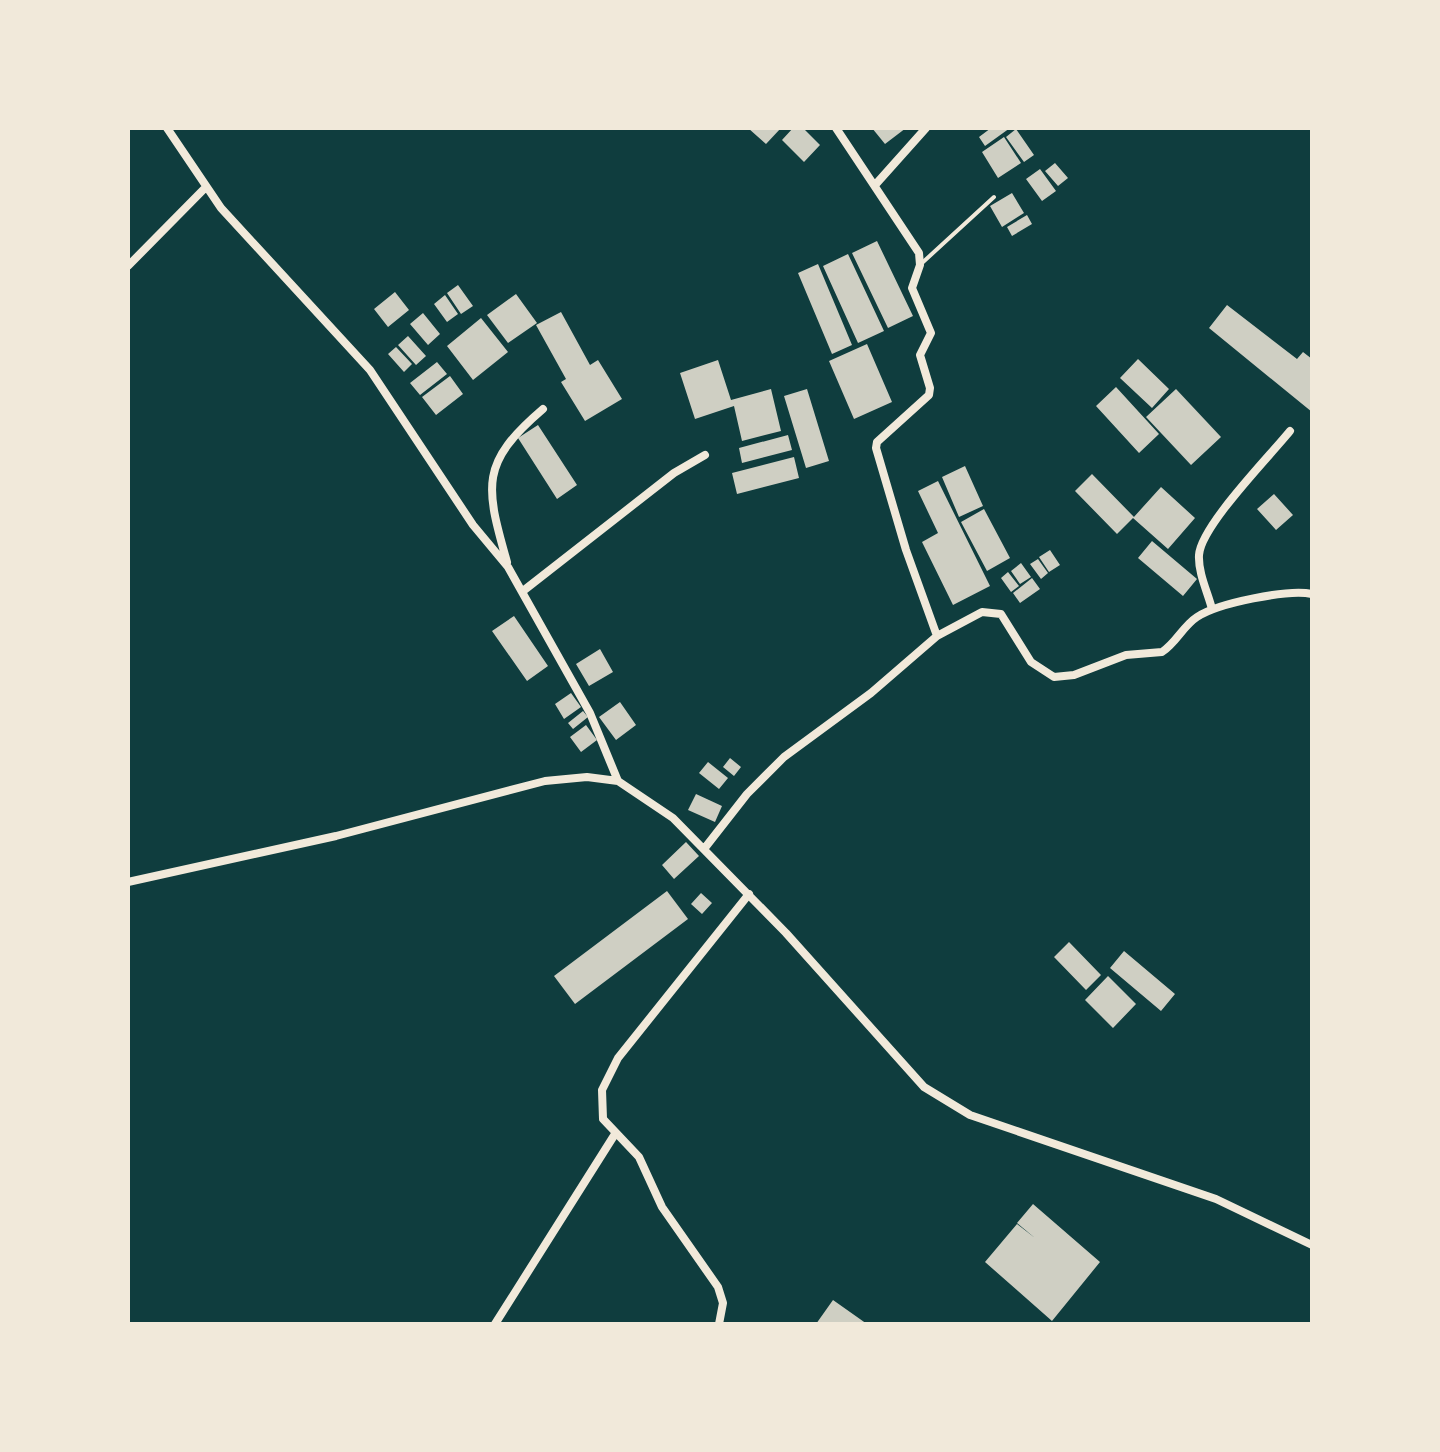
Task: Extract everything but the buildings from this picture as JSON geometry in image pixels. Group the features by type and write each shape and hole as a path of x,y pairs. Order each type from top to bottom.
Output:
{"street":[{"path":"167,128 205,188 259,252 370,370 473,525 508,567 590,713 618,781"},
{"path":"836,128 916,247 920,265 912,288 931,333 920,355 930,388 929,395 877,442 876,448 906,550 937,636"},
{"path":"876,184 926,128"},
{"path":"128,266 205,188"},
{"path":"508,567 491,479 500,450 543,409"},
{"path":"1212,609 1200,567 1201,544 1212,525 1290,431"},
{"path":"523,591 674,473 705,455"},
{"path":"704,849 747,794 784,757 882,684 937,636 982,612 994,611 1007,619 1036,668 1062,677 1126,655 1162,652 1190,622 1212,609 1291,593 1312,594"},
{"path":"128,882 336,836 545,781 587,777 618,781 673,818 749,894 908,1073 951,1105 994,1123 1216,1199 1312,1245"},
{"path":"719,1324 723,1303 718,1287 662,1207 639,1157 603,1119 600,1102 609,1073 749,894"},
{"path":"495,1324 615,1134"}],"lane":[{"path":"920,265 994,197"}]}
